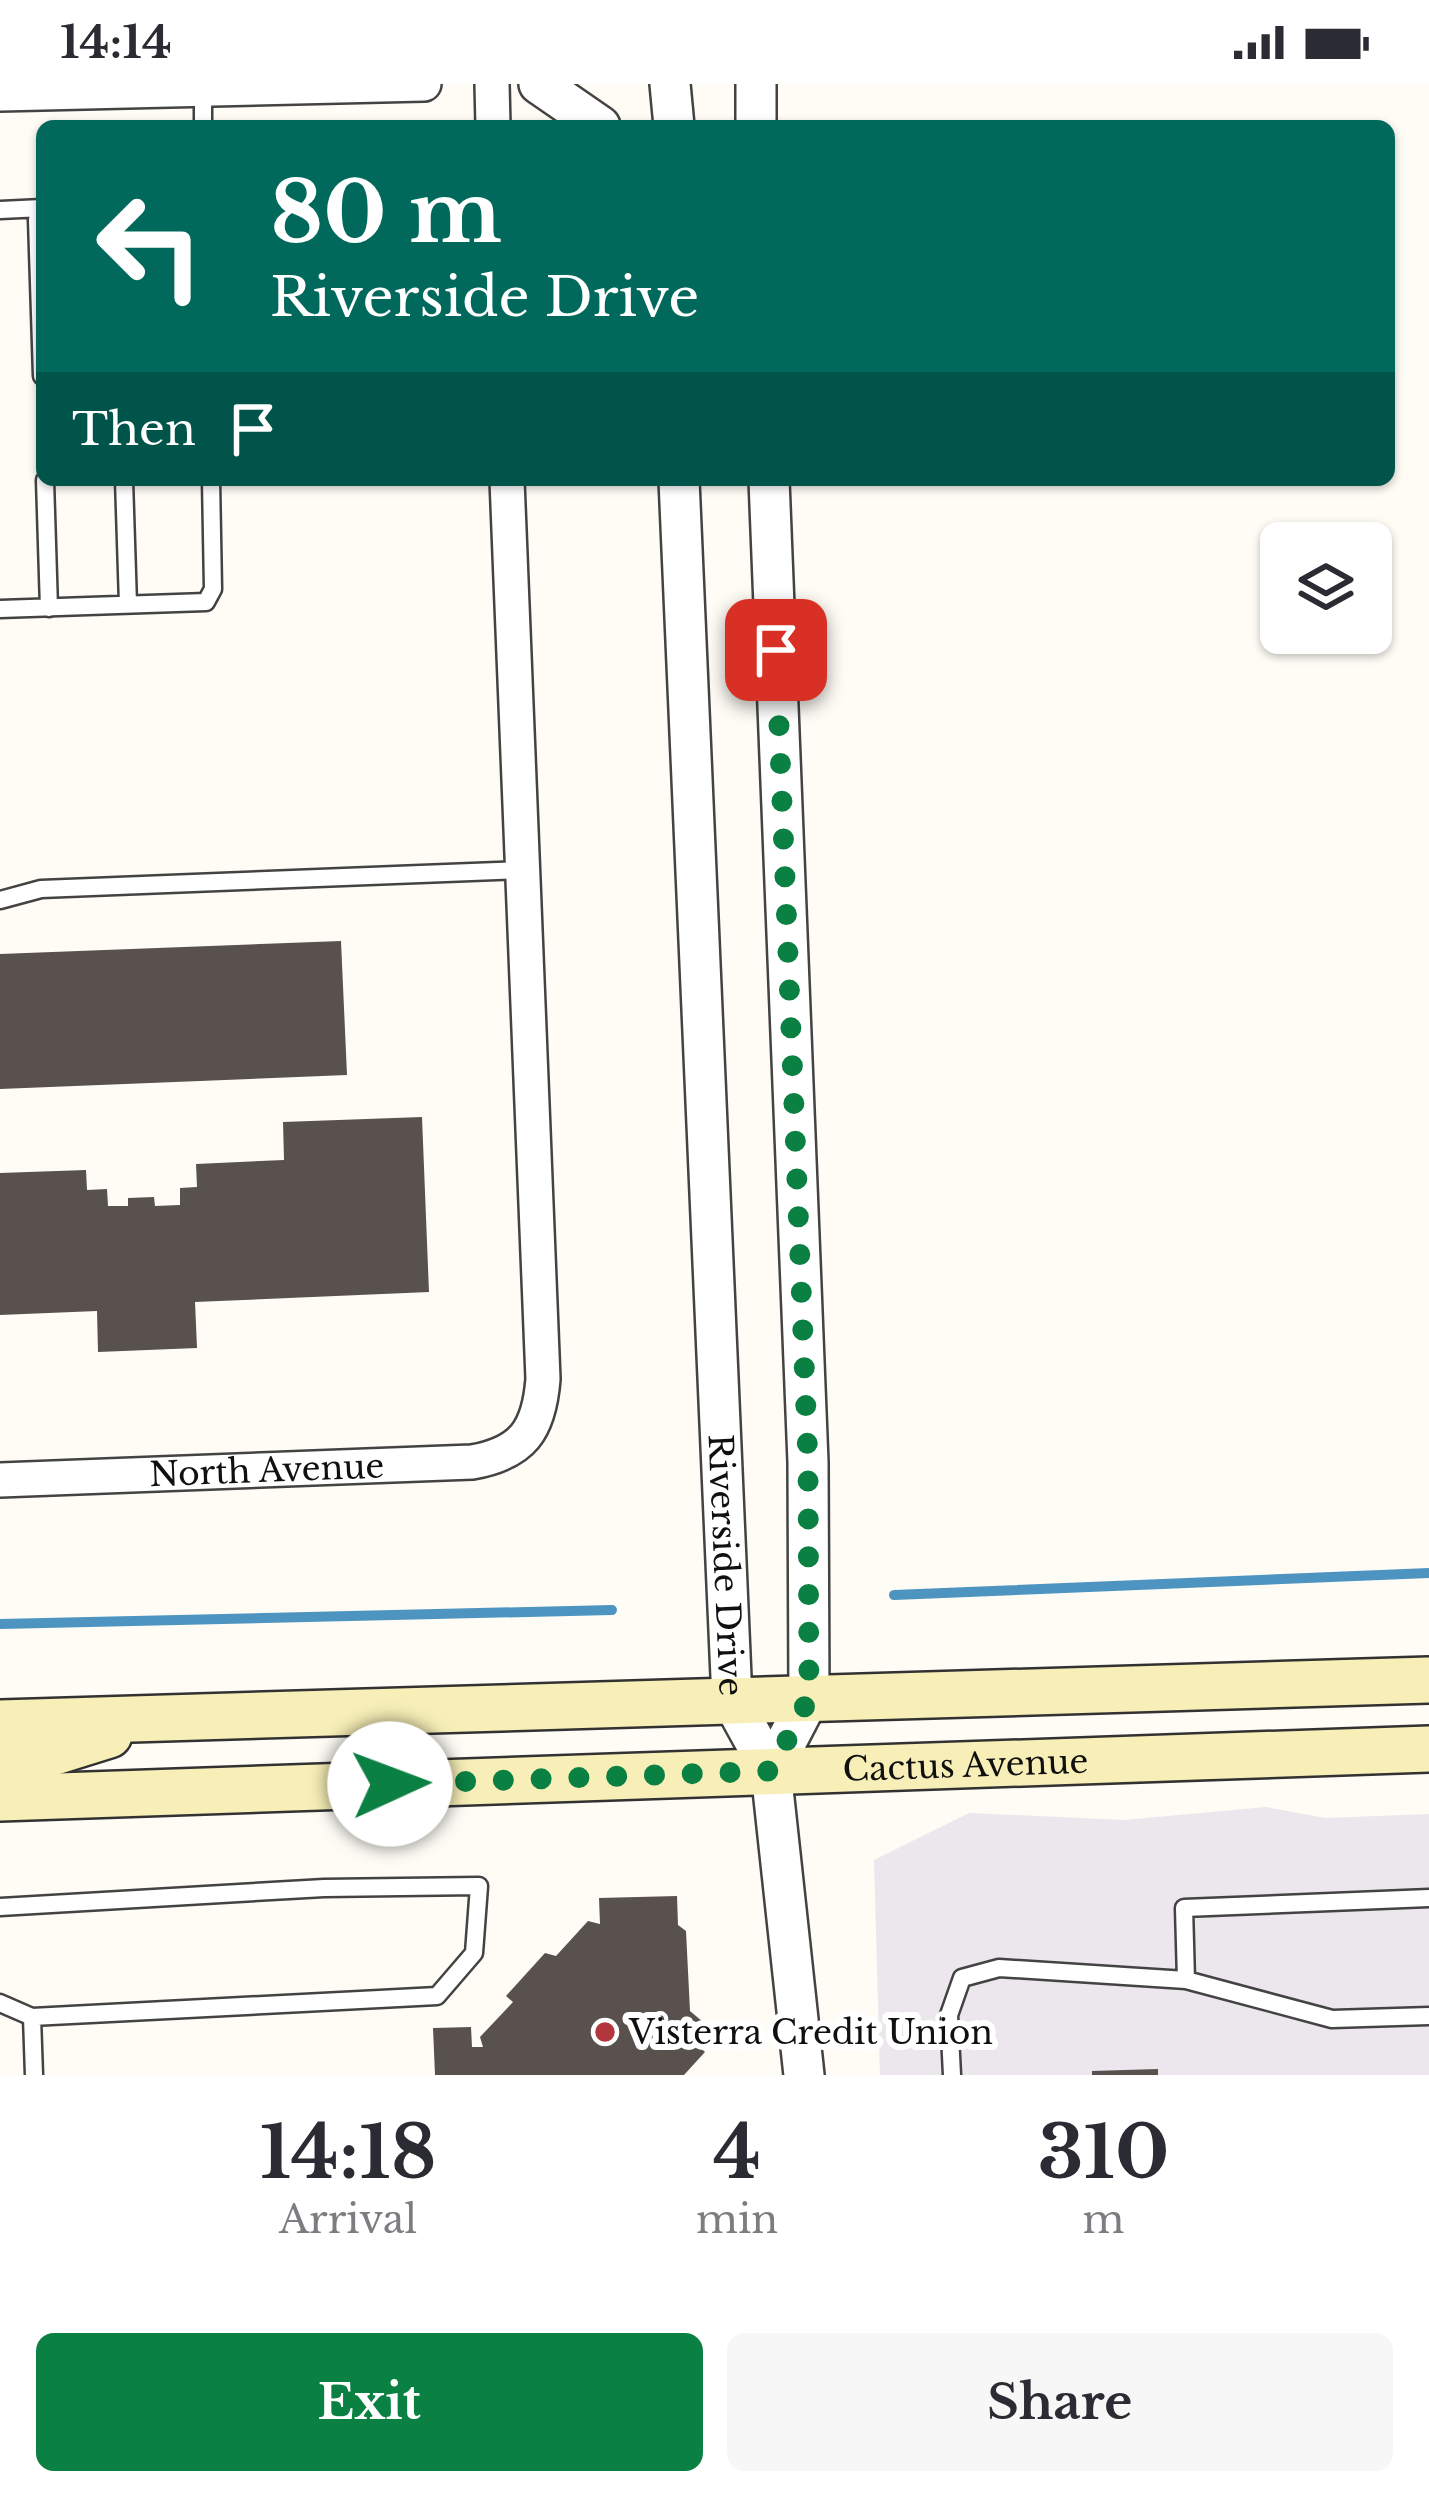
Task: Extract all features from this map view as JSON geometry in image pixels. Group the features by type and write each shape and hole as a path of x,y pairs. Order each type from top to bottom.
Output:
{"main road":[{"path":"0,1724 1429,1681"},
{"path":"0,1760 48,1754 164,1718"},
{"name":"Cactus Avenue","path":"0,1798 1429,1749"}],"street":[{"path":"0,94 424,84"},
{"path":"491,84 493,120"},
{"path":"538,84 591,120"},
{"path":"670,84 673,120"},
{"path":"756,84 757,120"},
{"path":"507,486 523,870"},
{"name":"Riverside Drive","path":"679,486 732,1700 771,1771"},
{"name":"Riverside Drive","path":"769,486 808,1462 809,1698 771,1771"},
{"name":"North Avenue","path":"0,1480 472,1462 502,1456 526,1441 540,1412 543,1379 523,870"},
{"path":"771,1771 804,2075"}],"lane":[{"path":"203,89 203,120"},
{"path":"0,210 36,209"},
{"path":"45,486 49,608"},
{"path":"124,486 128,604"},
{"path":"0,609 206,602 213,589 211,486"},
{"path":"0,900 41,889 523,870"},
{"path":"0,1906 324,1888 479,1886 474,1953 437,1996 32,2018 0,2003"},
{"path":"1186,1980 1184,1908 1429,1898"},
{"path":"952,2075 949,2015 962,1978 999,1968 1186,1980 1332,2019 1429,2016"},
{"path":"32,2018 34,2075"}],"shaded area":[{"path":"1266,1807 1325,1818 1429,1814 1429,2075 880,2075 874,1860 969,1813 1124,1820"}],"building":[{"path":"341,941 347,1075 0,1089 0,954"},
{"path":"422,1117 429,1292 195,1302 197,1348 98,1352 97,1311 0,1315 0,1173 86,1170 87,1190 107,1189 108,1206 128,1206 128,1198 154,1197 155,1206 180,1205 180,1188 197,1187 196,1164 284,1160 283,1122"},
{"path":"677,1896 678,1925 686,1931 690,2011 703,2022 688,2037 705,2052 684,2075 435,2075 433,2028 471,2027 472,2047 483,2047 480,2037 513,2002 506,1996 545,1953 556,1956 588,1921 600,1924 599,1898"},
{"path":"1158,2069 1158,2075 1092,2075 1092,2071"}],"waterway":[{"path":"894,1595 1429,1573"},
{"path":"0,1624 612,1610"}],"place":[{"name":"Visterra Credit Union","path":"605,2032"}],"route":[{"path":"390,1784 771,1771 809,1698 808,1462 776,650"}]}
